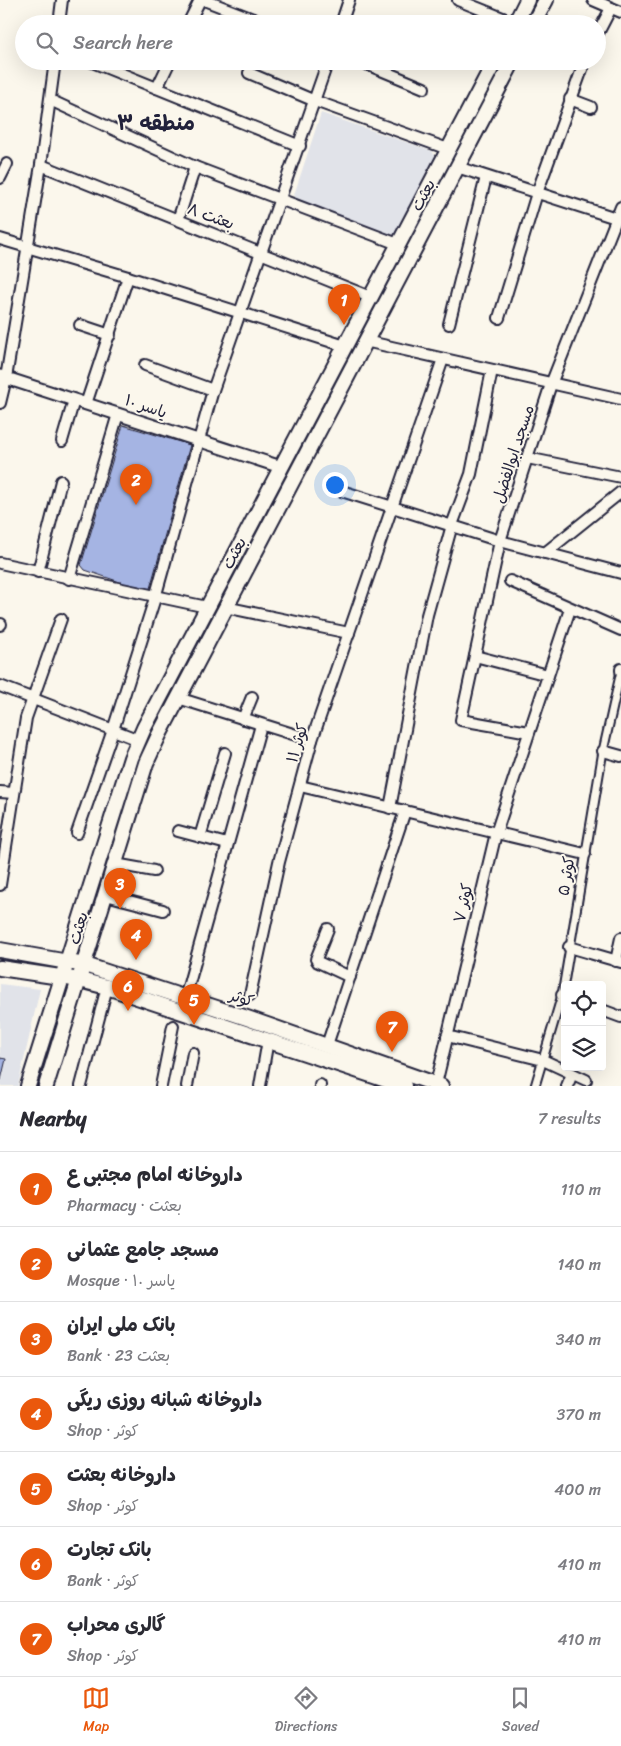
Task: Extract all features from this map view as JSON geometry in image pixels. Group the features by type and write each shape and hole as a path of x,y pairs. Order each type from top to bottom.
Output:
{"main road":[{"path":"520,15 528,0"},
{"path":"538,15 546,0"},
{"name":"بعثت","path":"28,1086 131,758 139,740 191,636 345,346 487,70"},
{"name":"بعثت","path":"46,1086 146,764 225,607 508,70"},
{"path":"191,636 206,644"},
{"name":"کوثر","path":"0,950 85,965 439,1085"},
{"name":"کوثر","path":"0,968 107,986 403,1086"}],"street":[{"path":"61,15 62,0"},
{"path":"192,15 200,0"},
{"path":"204,0 243,15"},
{"path":"344,15 349,0"},
{"path":"458,0 494,15"},
{"path":"593,0 621,12"},
{"path":"606,18 611,8"},
{"path":"0,403 3,377 28,246 54,70"},
{"path":"112,70 300,146"},
{"path":"157,88 166,70"},
{"path":"77,833 113,730 155,598 213,390 263,252 325,70"},
{"path":"381,70 424,88"},
{"path":"499,318 537,193 581,70"},
{"path":"249,73 315,101 448,149"},
{"path":"570,99 591,106"},
{"path":"50,100 196,167 398,244"},
{"path":"0,178 7,164"},
{"name":"بعثت ۸","path":"41,165 370,296"},
{"path":"178,220 196,167"},
{"path":"457,167 616,218"},
{"path":"449,324 486,177"},
{"name":"مسجد ابوالفضل","path":"529,732 462,720 500,541 551,384 621,207"},
{"path":"0,239 128,277 345,346"},
{"path":"86,404 128,277"},
{"path":"80,325 110,335"},
{"path":"365,341 621,399"},
{"name":"کوثر ۱۱","path":"250,995 279,862 312,740 443,359"},
{"path":"145,365 213,390"},
{"path":"390,808 427,615 452,525 471,474 492,370"},
{"name":"یاسر ۱۰","path":"3,377 281,467"},
{"path":"62,441 74,400"},
{"path":"69,579 118,414"},
{"path":"527,458 621,477"},
{"path":"38,572 61,481"},
{"path":"329,487 500,541 621,573"},
{"path":"545,552 621,492"},
{"path":"0,563 155,598 207,607"},
{"path":"510,581 621,630"},
{"path":"225,607 349,633"},
{"name":"کوثر ۷","path":"439,1085 448,1036 496,833 570,609"},
{"path":"0,885 4,841 26,718 61,619"},
{"path":"475,656 548,675"},
{"name":"کوثر ۵","path":"565,981 603,751 621,670"},
{"path":"0,686 139,740"},
{"path":"242,719 252,697"},
{"path":"178,698 312,740"},
{"path":"185,998 261,725"},
{"path":"603,751 621,756"},
{"path":"200,837 225,752"},
{"path":"300,786 585,854"},
{"path":"0,792 14,793"},
{"path":"327,1046 405,812"},
{"path":"178,831 227,844"},
{"path":"115,864 154,871"},
{"path":"106,895 163,910"},
{"path":"328,929 316,958 318,962 350,977"},
{"path":"569,947 619,961 621,938"},
{"path":"81,1086 107,986"},
{"name":"کوثر ۵","path":"536,1086 561,1002"},
{"path":"606,1011 621,1017"},
{"path":"161,1086 173,1026"},
{"path":"448,1036 543,1060 586,1080"},
{"path":"260,1086 268,1040"},
{"path":"187,1086 193,1053"},
{"path":"567,1086 572,1074"}],"shaded area":[{"path":"321,113 432,151 435,156 394,235 293,198"},
{"path":"0,984 40,989 18,1086 0,1086"}],"building":[{"path":"123,425 190,445 149,592 85,570 81,565"},
{"path":"0,1058 6,1059 1,1080 0,1080"}],"place":[{"name":"داروخانه امام مجتبی ع","path":"344,325"},
{"name":"مسجد جامع عثمانی","path":"136,505"},
{"name":"بانک ملی ایران","path":"120,909"},
{"name":"داروخانه شبانه روزی ریگی","path":"136,960"},
{"name":"بانک تجارت","path":"128,1011"},
{"name":"داروخانه بعثت","path":"194,1025"},
{"name":"گالری محراب","path":"392,1052"}],"district":[{"name":"منطقه ۳","path":"156,123"}]}
